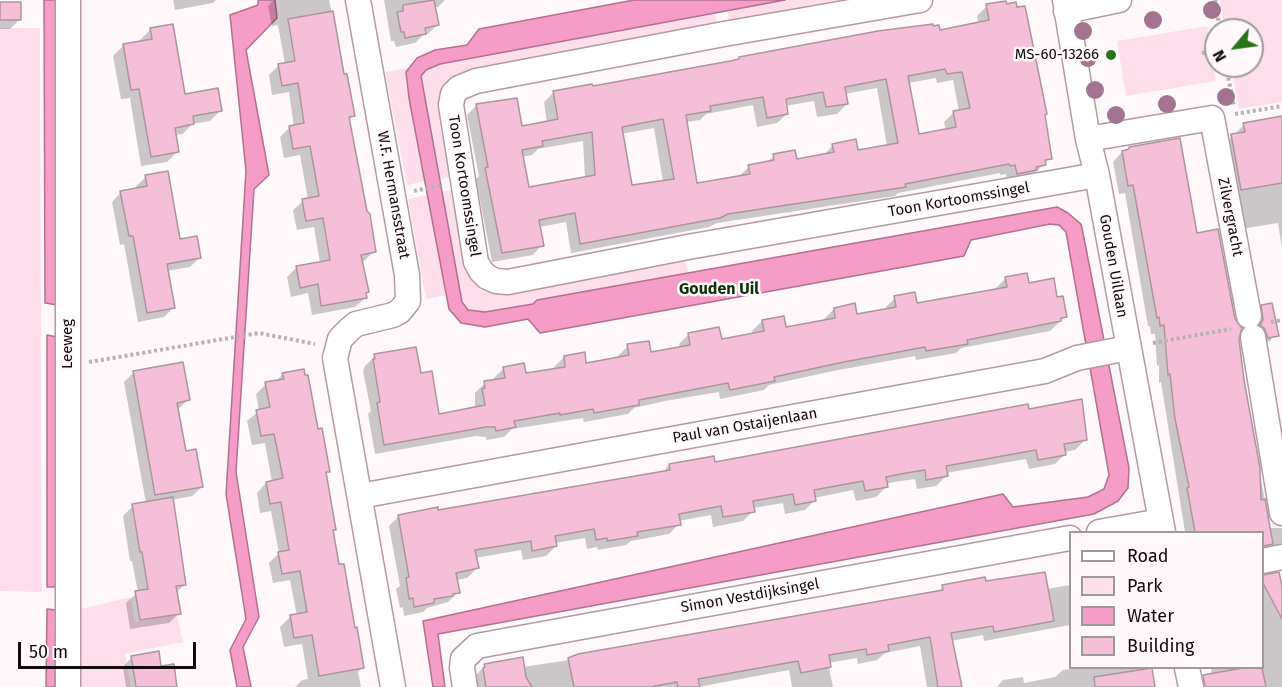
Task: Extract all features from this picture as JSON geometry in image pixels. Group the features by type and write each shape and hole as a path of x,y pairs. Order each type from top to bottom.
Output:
{"street":[{"name":"Leeweg","path":"68,0 68,687"},
{"name":"W.F. Hermansstraat","path":"336,348 343,334 356,324 393,315 400,311 408,301 407,275 358,0"},
{"name":"Toon Kortoomssingel","path":"920,0 523,72 476,81 459,88 453,94 451,105 476,262 481,271 496,281 508,282 688,247 1097,176"},
{"path":"1065,5 1119,0"},
{"name":"Gouden Uillaan","path":"1065,5 1088,139 1097,176 1119,350 1162,527"},
{"path":"1088,139 1212,118"},
{"name":"Zilvergracht","path":"1212,118 1282,513"},
{"path":"336,348 335,358 393,687"},
{"name":"Paul van Ostaijenlaan","path":"360,496 1045,371 1077,358 1119,350"},
{"path":"1112,531 1162,527"},
{"name":"Simon Vestdijksingel","path":"465,687 462,668 464,658 477,646 1069,538"},
{"path":"1264,561 1282,557"},
{"path":"1187,669 1191,687"}],"path":[{"path":"1215,0 1218,18"},
{"path":"1228,78 1235,114"},
{"path":"1212,118 1282,106"},
{"path":"409,192 451,183"},
{"path":"1119,350 1282,320"},
{"path":"68,366 259,333 336,348"}],"green space":[{"path":"784,0 879,0 729,26 728,11"},
{"path":"1220,0 1282,0 1282,102 1239,109 1233,78 1264,78 1264,18 1223,18"},
{"path":"715,13 718,28 441,97 439,111 452,177 439,179 421,76 426,70 440,64"},
{"path":"1204,26 1204,78 1216,78 1216,81 1126,96 1117,41"},
{"path":"0,28 40,28 42,592 0,591"},
{"path":"409,68 406,72 409,98 425,181 407,185 385,72"},
{"path":"453,190 477,283 685,259 688,273 537,300 533,304 485,312 468,310 462,302 441,192"},
{"path":"428,195 446,295 426,299 408,199"},
{"path":"131,597 135,622 177,615 183,642 125,654 131,687 76,687 77,610"}],"water":[{"path":"44,0 60,0 58,305 45,303"},
{"path":"258,0 275,0 277,18 246,50 269,175 254,189 236,472 259,617 243,647 251,687 237,687 230,650 246,619 226,494 246,171 230,15 258,5"},
{"path":"634,0 785,0 440,64 426,70 421,76 462,302 468,310 485,312 533,304 537,300 1057,207 1081,224 1129,468 1128,488 1118,501 1094,514 438,634 445,687 433,687 423,621 1003,494 1013,507 1088,497 1104,489 1109,475 1066,232 1059,225 1050,224 971,240 964,256 540,333 528,319 485,327 461,323 449,309 406,72 417,58 435,50 467,45 479,29"},
{"path":"47,335 57,337 56,587 47,587"},
{"path":"47,609 56,610 55,687 46,687"}],"building":[{"path":"434,0 439,25 425,28 426,34 405,38 404,32 401,32 397,12 403,11 403,5"},
{"path":"1006,1 1007,4 1016,2 1017,7 1025,6 1047,114 1045,115 1052,159 1045,160 1046,165 1036,167 1037,170 1017,174 1015,165 1010,166 1009,164 905,184 906,187 728,214 720,218 580,244 575,213 539,220 544,246 502,253 485,168 488,167 476,104 517,98 522,126 558,119 553,91 730,61 739,59 739,57 878,31 933,24 933,26 939,25 940,30 989,20 986,4","holes":["945,69 947,74 962,72 970,108 953,111 956,127 919,134 908,76","886,79 898,143 858,150 856,139 832,144 834,152 797,159 795,150 773,154 774,160 748,165 750,174 697,183 686,115 711,111 710,106 763,97 767,118 788,114 786,99 823,92 826,107 848,104 845,87","663,119 674,179 632,185 622,127","592,132 595,175 529,187 522,150 543,146 542,141"]},
{"path":"0,2 21,2 21,20 0,20"},
{"path":"333,11 344,74 347,74 355,116 349,117 376,252 361,255 369,292 366,293 367,298 321,306 318,284 300,288 296,266 330,260 323,218 306,221 304,211 302,199 319,196 310,146 293,149 289,126 304,123 298,83 282,86 278,64 295,61 288,19"},
{"path":"173,24 185,94 218,88 222,111 193,116 194,124 175,128 179,152 151,157 139,89 131,90 123,44 152,39 150,28"},
{"path":"1282,116 1282,183 1241,190 1231,134 1245,132 1243,123"},
{"path":"1180,138 1197,233 1218,229 1235,319 1242,328 1239,339 1260,468 1261,500 1265,499 1273,544 1264,546 1264,531 1195,531 1187,488 1189,487 1175,419 1170,374 1168,375 1164,325 1160,326 1159,317 1157,318 1133,185 1128,186 1122,151 1129,147"},
{"path":"168,171 180,239 197,236 201,258 167,264 175,308 147,313 133,236 129,236 120,191 147,186 145,175"},
{"path":"1027,273 1029,283 1054,278 1057,297 1063,296 1067,317 1061,318 1061,321 967,340 968,344 926,351 925,347 844,362 774,377 775,381 730,390 728,383 639,400 639,405 594,413 593,409 514,421 516,427 496,431 495,427 486,427 384,445 377,403 380,402 374,354 416,347 421,373 432,371 439,414 485,405 482,389 485,388 484,381 505,378 503,367 524,363 526,373 565,367 564,356 585,352 586,363 629,355 627,344 649,341 651,352 690,345 688,333 719,327 722,339 764,331 762,320 784,316 786,327 835,318 834,308 855,303 857,314 896,307 894,296 915,292 917,303 1007,287 1005,277"},
{"path":"1272,303 1279,336 1268,338 1264,328 1260,325 1263,320 1261,305"},
{"path":"183,362 190,400 177,403 186,451 196,449 203,487 155,495 133,371"},
{"path":"304,369 305,375 308,375 318,429 322,428 330,472 326,472 336,530 333,530 339,564 344,564 364,668 319,676 312,635 294,638 290,615 307,612 300,571 282,574 278,552 289,550 281,502 270,504 266,482 283,478 274,434 261,436 256,410 270,407 265,382 284,379 282,373"},
{"path":"1082,399 1087,440 1064,444 1066,455 1038,460 1036,450 946,466 948,476 926,480 925,470 906,473 886,477 888,487 865,491 863,481 814,490 816,501 795,505 793,494 753,501 755,512 723,517 721,506 679,514 681,525 637,532 638,536 607,541 607,538 596,540 594,529 555,536 557,546 532,551 531,541 475,550 479,568 456,573 460,593 434,599 434,603 414,607 413,598 409,599 406,578 409,577 398,515 670,470 669,464 714,456 715,462 1028,404 1029,409"},
{"path":"173,497 186,585 176,586 181,614 140,620 135,591 148,589 132,504"},
{"path":"1045,572 1054,621 994,632 993,626 951,633 962,687 938,687 930,637 888,645 889,651 867,655 866,649 829,655 831,667 801,673 798,661 698,679 700,687 678,687 677,682 650,687 574,687 568,658 578,654 943,590 942,585 985,577 986,581"},
{"path":"1279,572 1282,586 1282,619 1264,585 1264,575"},
{"path":"159,651 161,666 174,664 177,687 136,687 131,656"},
{"path":"523,657 526,677 532,687 486,687 484,664"},
{"path":"1152,669 1155,687 1095,687 1094,677"},
{"path":"1237,669 1262,669 1266,687 1205,687 1203,675"}],"place":[{"name":"MS-60-13266","path":"1111,55"}],"district":[{"name":"Gouden Uil","path":"719,290"}]}
